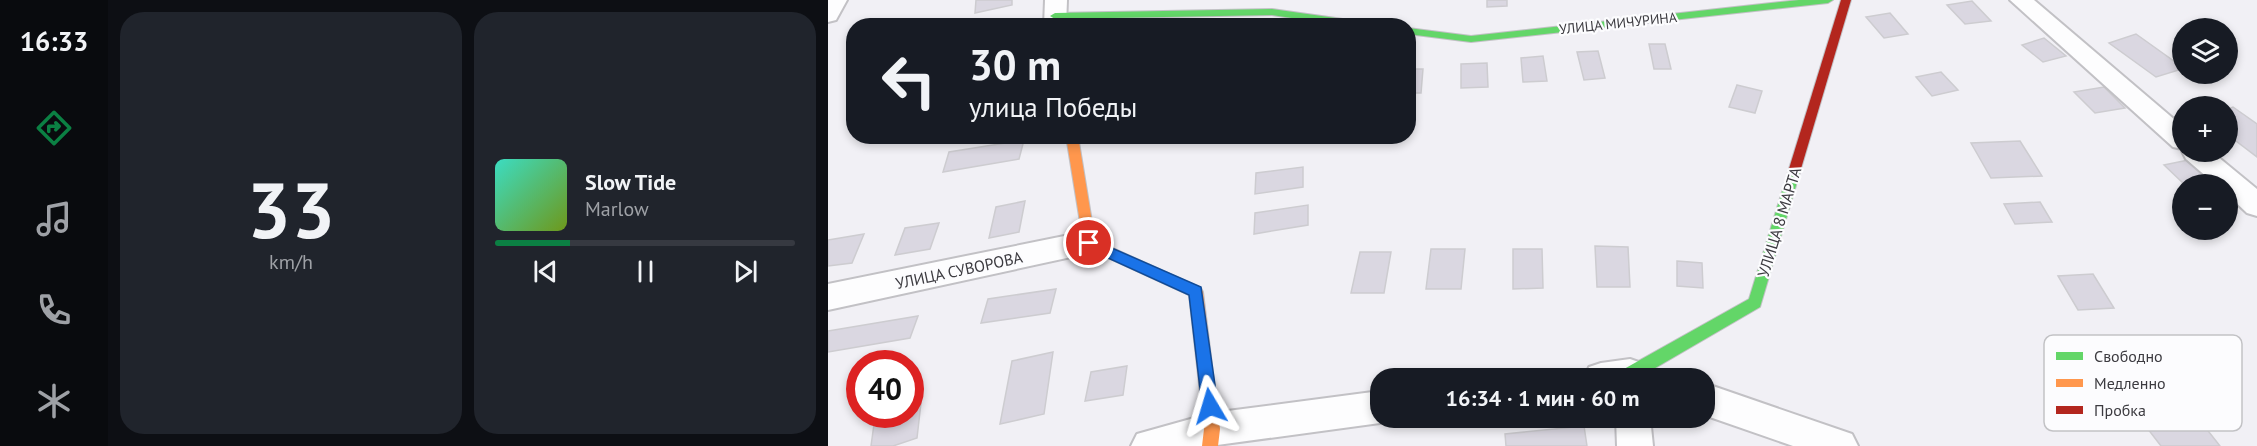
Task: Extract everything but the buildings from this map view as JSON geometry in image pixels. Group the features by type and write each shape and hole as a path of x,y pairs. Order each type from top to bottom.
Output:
{"street":[{"path":"828,15 836,0"},
{"name":"УЛИЦА МИЧУРИНА","path":"1416,32 1471,39 1828,0"},
{"name":"УЛИЦА 8 МАРТА","path":"1642,368 1755,303 1846,0"},
{"path":"2022,0 2172,131"},
{"path":"1056,14 1272,12 1314,18"},
{"path":"1073,144 1089,243 1196,291 1211,437"},
{"path":"2207,162 2257,205"},
{"name":"УЛИЦА СУВОРОВА","path":"828,297 1089,243"},
{"path":"1715,403 1840,446"},
{"path":"1149,446 1370,409"},
{"path":"1634,428 1635,446"}],"traffic: fast":[{"path":"1416,32 1471,39 1828,0"},
{"path":"1055,16 1272,12 1314,18"},
{"path":"1641,368 1755,303 1794,172"}],"traffic: slow":[{"path":"1073,144 1089,243 1196,292 1212,429 1210,446"}],"traffic: jam":[{"path":"1794,172 1846,0"}],"route":[{"path":"1089,243 1196,291 1210,406"}]}
